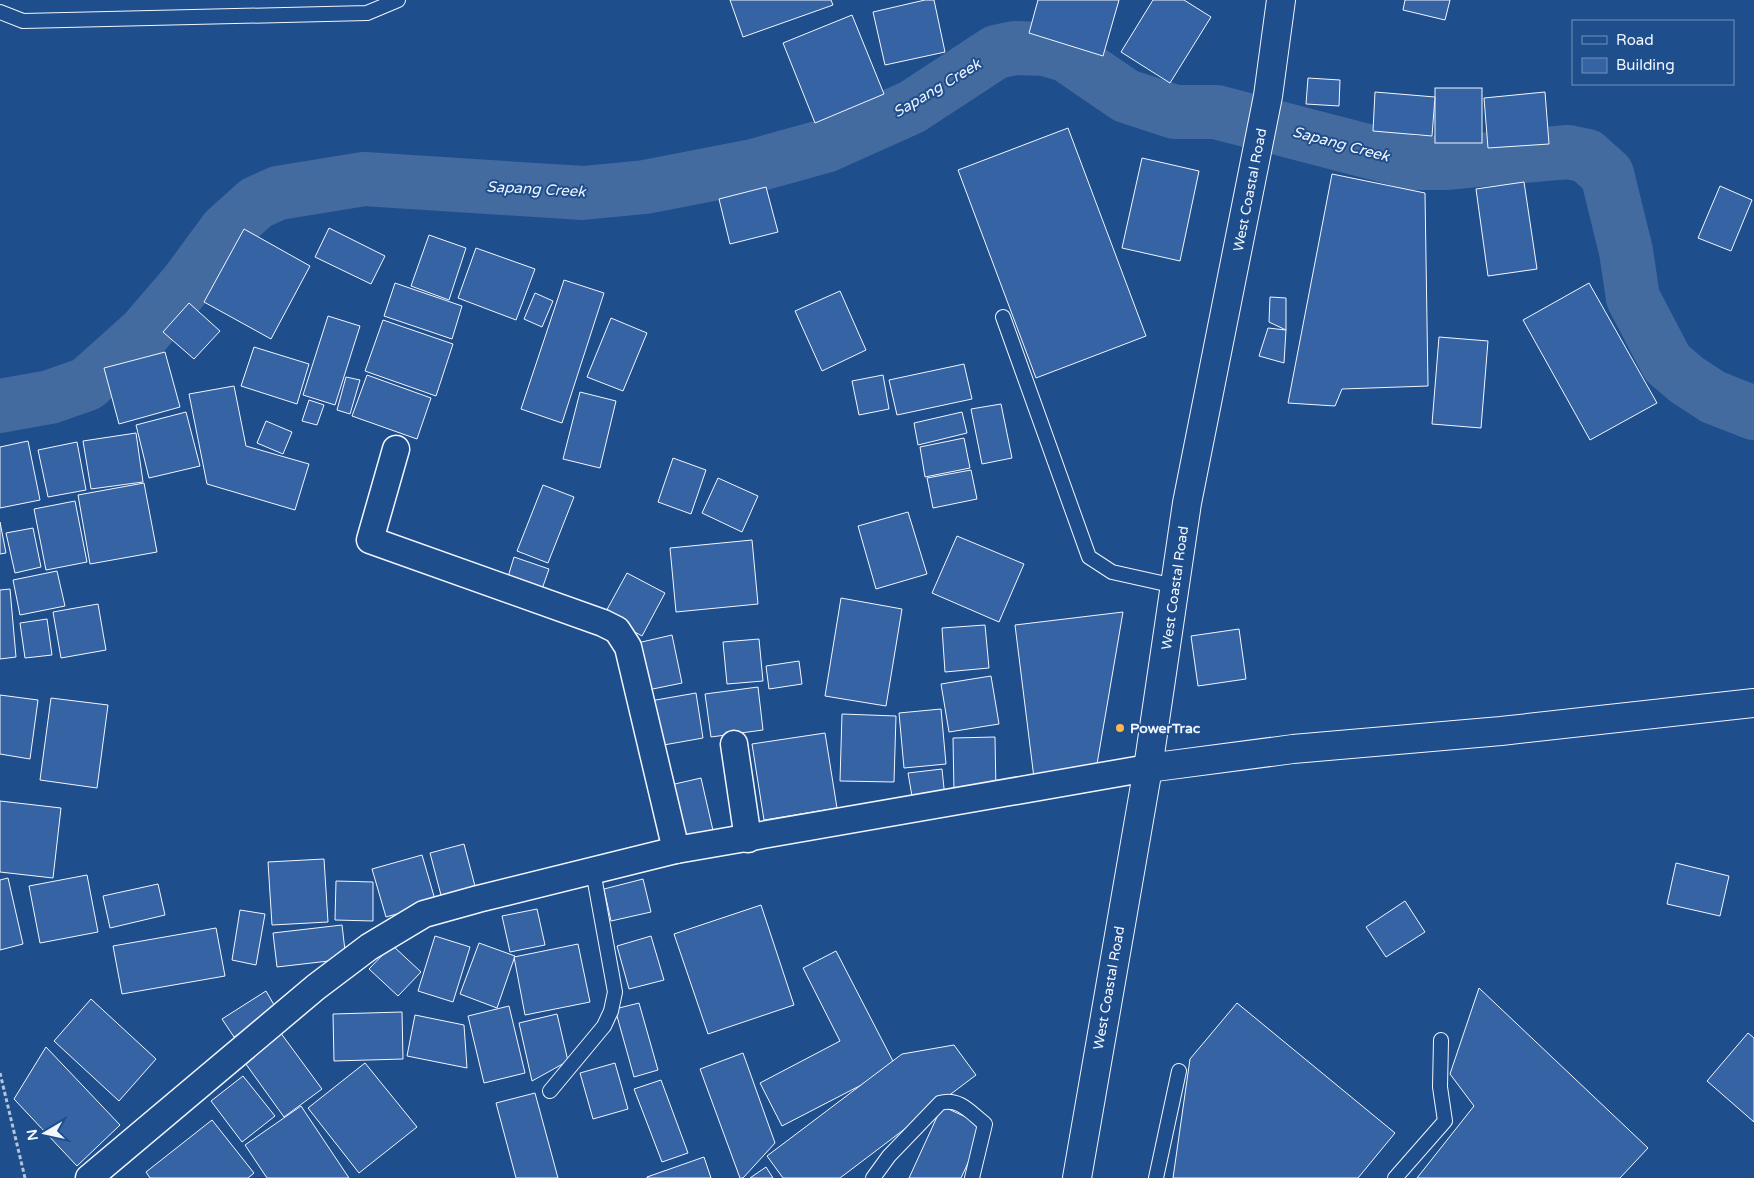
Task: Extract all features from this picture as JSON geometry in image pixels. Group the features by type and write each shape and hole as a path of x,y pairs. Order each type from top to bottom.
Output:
{"main road":[{"name":"West Coastal Road","path":"1077,1178 1148,768 1187,503 1268,96 1281,0"},
{"path":"1148,768 1293,749 1500,731 1754,704"}],"street":[{"path":"396,449 370,540 499,585 603,623 617,630 628,648 676,850"},
{"path":"734,744 748,840"},
{"path":"89,1178 316,988 377,942 424,914 676,850 748,840 1148,768"}],"lane":[{"path":"0,12 23,21 367,13 398,0"},
{"path":"1003,317 1089,558 1112,572 1175,586"},
{"path":"550,1092 604,1026 611,1011 615,992 593,871"},
{"path":"1395,1178 1444,1121 1440,1087 1441,1040"},
{"path":"1156,1178 1179,1071"},
{"path":"873,1178 889,1156 940,1103 950,1100 958,1102 985,1124 972,1178"}],"path":[{"path":"0,1073 25,1178"}],"building":[{"path":"730,0 831,0 833,5 743,37"},
{"path":"925,0 934,0 945,52 885,65 873,12"},
{"path":"1038,0 1119,0 1103,56 1029,33"},
{"path":"1153,0 1184,0 1211,17 1170,83 1121,52"},
{"path":"1405,0 1450,0 1445,20 1403,10"},
{"path":"852,15 884,94 815,123 783,43"},
{"path":"1308,78 1340,80 1339,106 1306,104"},
{"path":"1435,88 1482,88 1482,143 1435,143"},
{"path":"1375,92 1435,97 1432,136 1373,131"},
{"path":"1545,92 1549,144 1488,148 1484,98"},
{"path":"1068,128 1146,336 1036,378 958,170"},
{"path":"1142,158 1199,171 1180,261 1122,248"},
{"path":"1332,174 1425,193 1428,386 1342,389 1335,406 1288,403"},
{"path":"1524,182 1537,269 1488,276 1476,189"},
{"path":"1720,186 1752,200 1731,251 1698,238"},
{"path":"766,187 778,232 730,244 719,199"},
{"path":"329,228 385,256 371,284 315,257"},
{"path":"244,229 310,266 271,339 204,302"},
{"path":"429,235 466,248 449,300 411,286"},
{"path":"476,248 535,269 516,320 458,298"},
{"path":"564,280 604,293 562,423 521,409"},
{"path":"395,283 462,306 452,339 384,316"},
{"path":"1589,283 1657,403 1590,440 1523,320"},
{"path":"840,291 866,350 822,371 795,311"},
{"path":"535,293 553,301 542,327 524,319"},
{"path":"1270,297 1286,298 1286,330 1269,322"},
{"path":"189,303 220,331 194,359 163,332"},
{"path":"328,316 360,326 335,405 303,395"},
{"path":"611,318 647,333 623,391 587,377"},
{"path":"383,320 453,344 436,396 365,371"},
{"path":"1268,328 1286,330 1284,363 1259,356"},
{"path":"1439,337 1488,341 1481,428 1432,424"},
{"path":"254,347 309,364 297,404 241,386"},
{"path":"165,352 180,407 119,424 104,368"},
{"path":"964,364 972,399 897,415 889,380"},
{"path":"367,375 431,398 417,439 352,416"},
{"path":"883,375 889,409 859,415 852,381"},
{"path":"346,377 360,380 350,414 337,410"},
{"path":"234,386 246,446 309,464 295,510 207,484 189,394"},
{"path":"580,392 616,401 600,468 563,459"},
{"path":"309,400 324,405 317,425 302,421"},
{"path":"1001,404 1012,458 982,464 971,409"},
{"path":"186,412 200,466 149,478 136,425"},
{"path":"962,412 967,433 918,445 914,423"},
{"path":"266,421 292,432 283,454 257,443"},
{"path":"136,433 143,482 91,489 83,441"},
{"path":"964,438 970,468 925,477 920,447"},
{"path":"28,441 40,500 0,508 0,447"},
{"path":"77,442 86,490 48,497 38,450"},
{"path":"673,458 706,470 691,514 658,502"},
{"path":"971,470 977,499 933,508 927,478"},
{"path":"718,478 758,496 742,532 702,513"},
{"path":"144,483 157,552 90,564 78,495"},
{"path":"543,485 574,497 548,563 517,551"},
{"path":"75,501 87,562 46,570 34,509"},
{"path":"908,512 927,574 876,589 858,526"},
{"path":"0,522 6,553 0,554"},
{"path":"33,528 41,567 15,573 6,533"},
{"path":"957,536 1024,564 999,622 932,593"},
{"path":"752,540 758,604 676,612 670,548"},
{"path":"514,557 549,569 541,592 507,580"},
{"path":"57,571 65,606 20,615 13,580"},
{"path":"627,573 665,593 642,636 604,615"},
{"path":"10,589 16,657 0,659 0,590"},
{"path":"841,598 902,609 886,706 825,696"},
{"path":"98,604 106,650 61,658 53,612"},
{"path":"1123,612 1096,770 1034,778 1015,625"},
{"path":"47,619 52,655 25,658 20,623"},
{"path":"985,625 989,668 945,672 942,628"},
{"path":"1239,629 1246,679 1198,686 1191,636"},
{"path":"672,635 682,683 643,691 633,644"},
{"path":"759,639 763,681 727,684 723,642"},
{"path":"799,661 802,684 769,689 766,666"},
{"path":"991,676 999,724 949,732 941,684"},
{"path":"758,687 763,730 711,737 705,694"},
{"path":"696,693 703,738 658,746 650,701"},
{"path":"0,695 38,700 30,759 0,754"},
{"path":"51,698 108,705 97,788 40,780"},
{"path":"941,709 946,764 904,768 899,713"},
{"path":"842,714 896,716 894,782 840,781"},
{"path":"825,733 837,808 764,820 752,744"},
{"path":"995,737 996,792 954,793 953,738"},
{"path":"942,769 945,798 913,802 908,773"},
{"path":"701,778 714,835 664,846 653,789"},
{"path":"0,801 61,808 53,878 0,872"},
{"path":"464,844 476,890 442,899 430,853"},
{"path":"422,855 436,903 386,917 372,869"},
{"path":"324,859 328,922 272,925 268,862"},
{"path":"1676,863 1729,876 1720,916 1667,904"},
{"path":"87,875 98,932 40,943 29,886"},
{"path":"8,878 23,944 0,950 0,880"},
{"path":"643,879 651,912 611,921 604,889"},
{"path":"336,881 373,882 373,921 335,920"},
{"path":"158,884 165,915 110,928 103,896"},
{"path":"1405,901 1425,932 1386,957 1366,927"},
{"path":"761,905 794,1005 708,1034 674,934"},
{"path":"537,909 545,945 510,952 502,916"},
{"path":"240,910 265,914 256,965 232,960"},
{"path":"342,925 346,959 277,967 273,933"},
{"path":"216,928 225,976 122,994 113,946"},
{"path":"435,936 470,947 453,1002 418,991"},
{"path":"651,936 664,980 629,989 617,946"},
{"path":"479,943 515,956 497,1008 460,994"},
{"path":"578,944 590,1002 525,1015 514,957"},
{"path":"392,945 421,972 398,996 369,969"},
{"path":"836,951 896,1067 782,1126 760,1083 840,1041 803,968"},
{"path":"1479,988 1648,1148 1620,1178 1417,1178 1474,1106 1450,1074"},
{"path":"266,991 277,1010 234,1037 222,1019"},
{"path":"91,999 156,1059 119,1101 54,1041"},
{"path":"639,1003 658,1070 634,1077 615,1009"},
{"path":"1237,1003 1395,1133 1358,1178 1173,1178 1190,1059"},
{"path":"509,1006 525,1073 484,1083 468,1016"},
{"path":"402,1012 403,1059 334,1061 333,1014"},
{"path":"557,1014 568,1061 532,1081 519,1023"},
{"path":"415,1015 464,1025 467,1068 407,1056"},
{"path":"280,1032 322,1089 284,1117 243,1060"},
{"path":"1748,1033 1754,1038 1754,1122 1707,1081"},
{"path":"954,1045 976,1075 840,1178 783,1178 767,1156 902,1054"},
{"path":"46,1047 120,1125 77,1166 14,1099"},
{"path":"743,1053 775,1143 743,1178 740,1178 700,1069"},
{"path":"365,1063 417,1127 359,1173 308,1108"},
{"path":"615,1063 628,1109 593,1119 580,1073"},
{"path":"243,1076 275,1116 242,1142 211,1101"},
{"path":"661,1080 688,1153 662,1162 634,1089"},
{"path":"535,1093 558,1178 516,1178 496,1103"},
{"path":"301,1106 349,1178 267,1178 245,1145"},
{"path":"942,1106 985,1126 961,1178 909,1178"},
{"path":"212,1120 254,1173 248,1178 150,1178 146,1172"},
{"path":"704,1157 711,1178 647,1178 647,1177"},
{"path":"766,1167 773,1178 750,1178"}],"waterway":[{"name":"Sapang Creek","path":"0,406 50,397 87,384 145,332 187,283 226,230 256,203 278,193 364,179 583,193 645,187 753,166 825,146 912,107 996,52 1015,48 1045,49 1066,55 1126,96 1175,112 1216,112 1413,163 1445,163 1568,152 1587,156 1607,174 1626,251 1633,298 1667,363 1687,380 1713,397 1754,413"}],"place":[{"name":"PowerTrac","path":"1120,728"}]}
